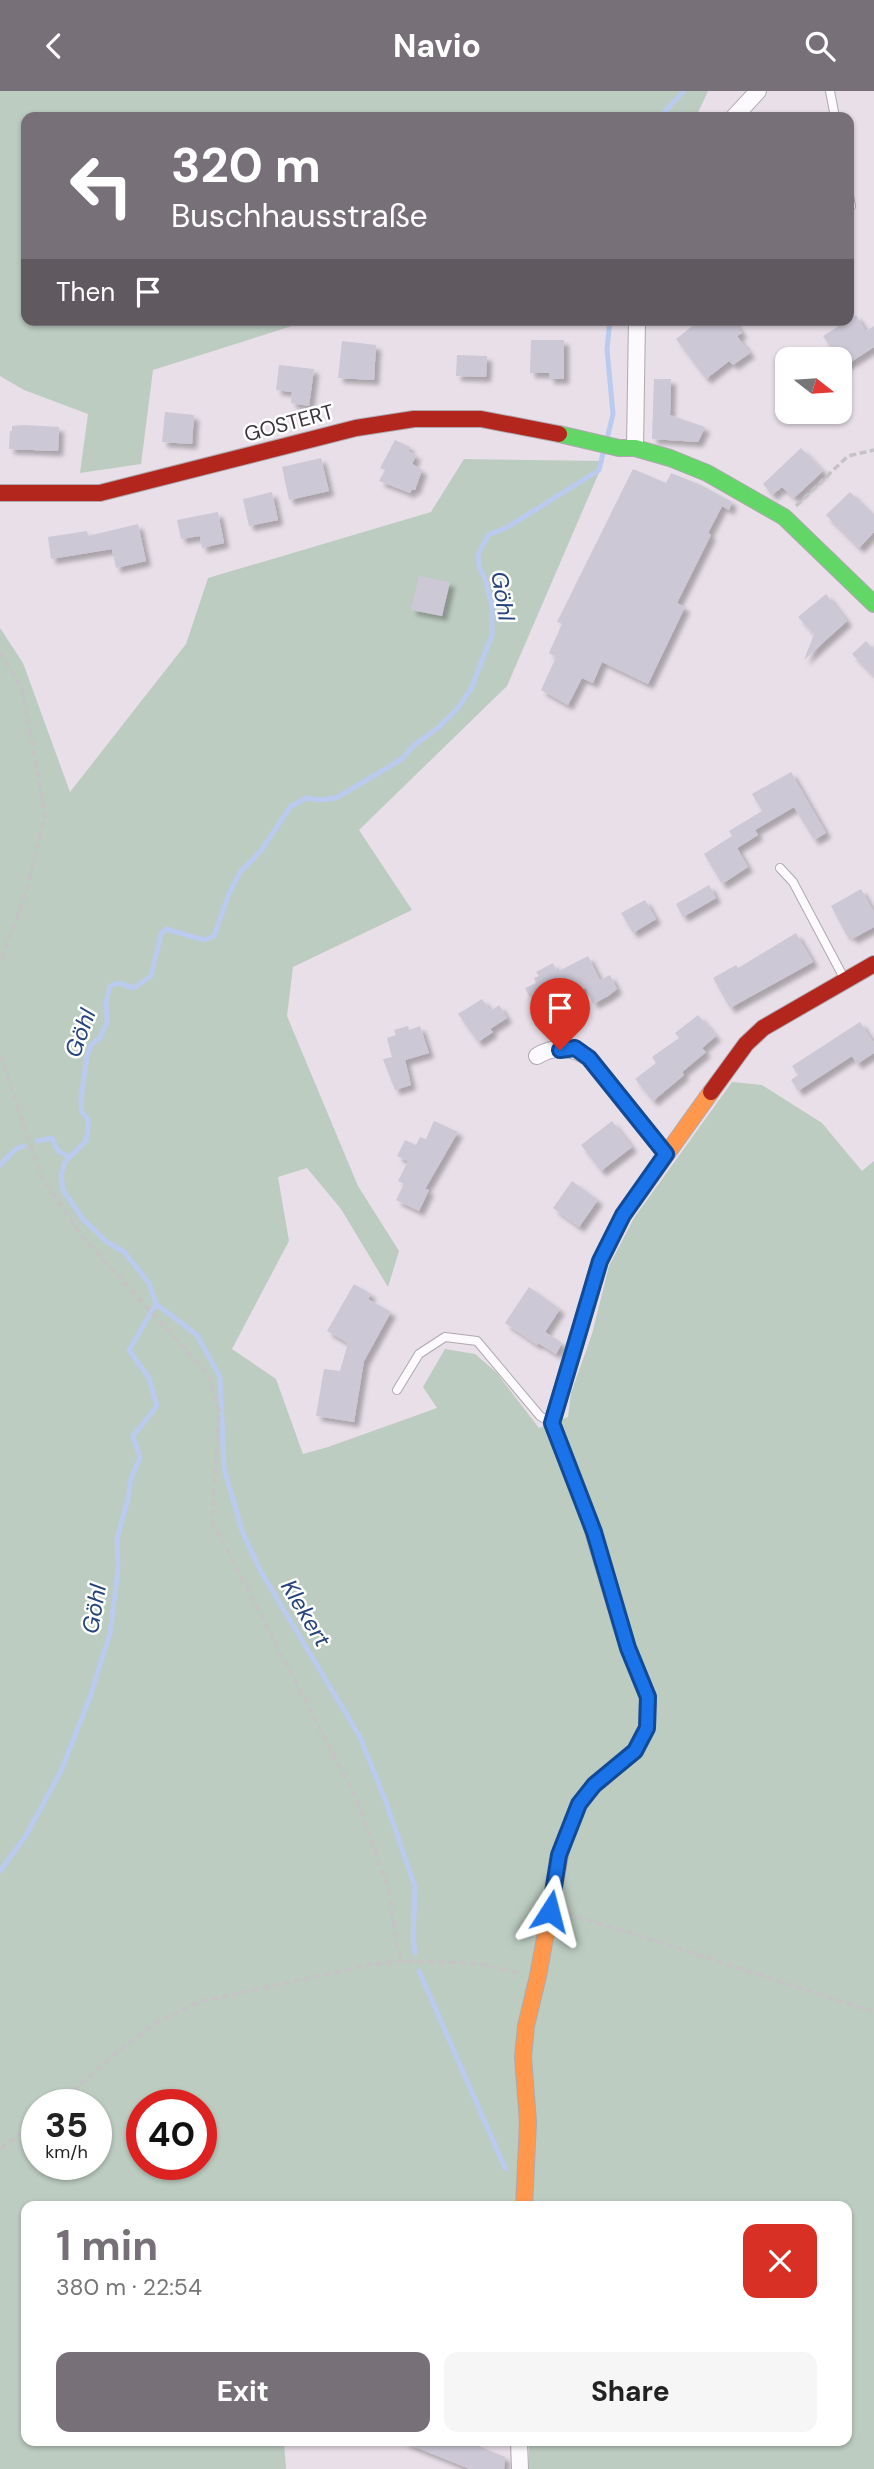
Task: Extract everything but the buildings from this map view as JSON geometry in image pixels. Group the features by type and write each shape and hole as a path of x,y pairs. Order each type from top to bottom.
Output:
{"street":[{"path":"739,112 758,91"},
{"path":"627,448 637,326"},
{"name":"GOSTERT","path":"0,493 100,492 356,428 414,419 481,419 526,426 670,458 707,473 784,517 874,604"},
{"path":"524,2201 528,2122 523,2057 526,2026 538,1976 559,1855 579,1804 594,1785 635,1751 647,1728 648,1697 624,1637 594,1532 552,1423 600,1261 623,1215 746,1044 763,1028 874,964"},
{"path":"537,1056 545,1051 575,1048 589,1058 666,1154"},
{"path":"519,2446 520,2469"}],"lane":[{"path":"830,91 834,112"},
{"path":"780,868 793,882 845,980"},
{"path":"397,1390 419,1354 445,1337 477,1341 540,1416 552,1423"}],"path":[{"path":"784,517 848,456 874,450"},
{"path":"0,652 22,689 45,814 27,889 0,963"},
{"path":"0,1055 42,1178 82,1236 208,1374 219,1411 212,1521 356,1798 388,1887 397,1948 403,1961"},
{"path":"576,1917 874,2012"},
{"path":"75,2089 121,2049 159,2021 198,2002 373,1964 403,1961 474,1963 538,1976"},
{"path":"0,2149 21,2134"}],"green space":[{"path":"0,91 708,91 698,112 21,112 21,326 292,326 153,370 141,464 80,473 88,414 24,390 0,376"},
{"path":"464,459 604,461 507,686 359,830 412,910 293,967 287,1016 358,1186 399,1251 388,1287 341,1209 307,1168 278,1177 289,1241 232,1349 276,1379 303,1454 437,1408 423,1387 445,1349 475,1354 496,1372 539,1428 568,1417 571,1393 592,1334 609,1266 634,1218 732,1082 762,1085 822,1123 862,1171 874,1161 874,2469 529,2469 529,2446 852,2446 852,2201 21,2201 21,2446 284,2446 286,2469 0,2469 0,628 23,663 70,792 186,644 208,578 431,512"}],"waterway":[{"name":"Göhl","path":"665,112 684,91"},
{"name":"Göhl","path":"607,439 613,414 607,349 609,326"},
{"name":"Göhl","path":"0,1871 25,1837 61,1771 90,1697 110,1633 118,1570 117,1538 131,1479 140,1457 133,1436 157,1406 149,1378 129,1350 156,1304 149,1283 124,1252 107,1242 83,1219 63,1190 61,1175 65,1162 86,1141 89,1121 82,1112 81,1099 87,1056 91,1045 100,1038 107,1022 106,1002 110,986 118,983 134,988 151,976 161,934 166,929 204,940 214,936 240,872 260,852 290,807 306,798 336,798 402,759 413,746 439,727 457,709 471,689 492,635 492,606 478,555 488,535 506,528 599,470 604,449"},
{"path":"37,1141 52,1138 58,1151 69,1157"},
{"path":"0,1165 16,1149 24,1146"},
{"name":"Klekert","path":"156,1304 197,1335 220,1377 224,1468 242,1531 261,1572 360,1737 415,1887 415,1953"},
{"name":"Klekert","path":"419,1971 505,2168"}],"traffic: fast":[{"path":"559,434 619,448 635,448 707,473 784,517 874,604"},
{"path":"561,1850 579,1804 594,1785 635,1751 647,1728 648,1697 628,1648 590,1521"}],"traffic: slow":[{"path":"590,1521 552,1423 600,1261 623,1215 711,1092"},
{"path":"524,2201 528,2122 523,2057 526,2026 561,1850"}],"traffic: jam":[{"path":"0,493 100,493 356,428 414,419 481,419 559,434"},
{"path":"711,1092 746,1044 763,1028 874,964"}],"route":[{"path":"550,1911 559,1855 579,1804 594,1785 635,1751 647,1728 648,1697 628,1648 594,1532 552,1423 600,1261 623,1215 666,1154 589,1058 575,1048 560,1050"}]}
